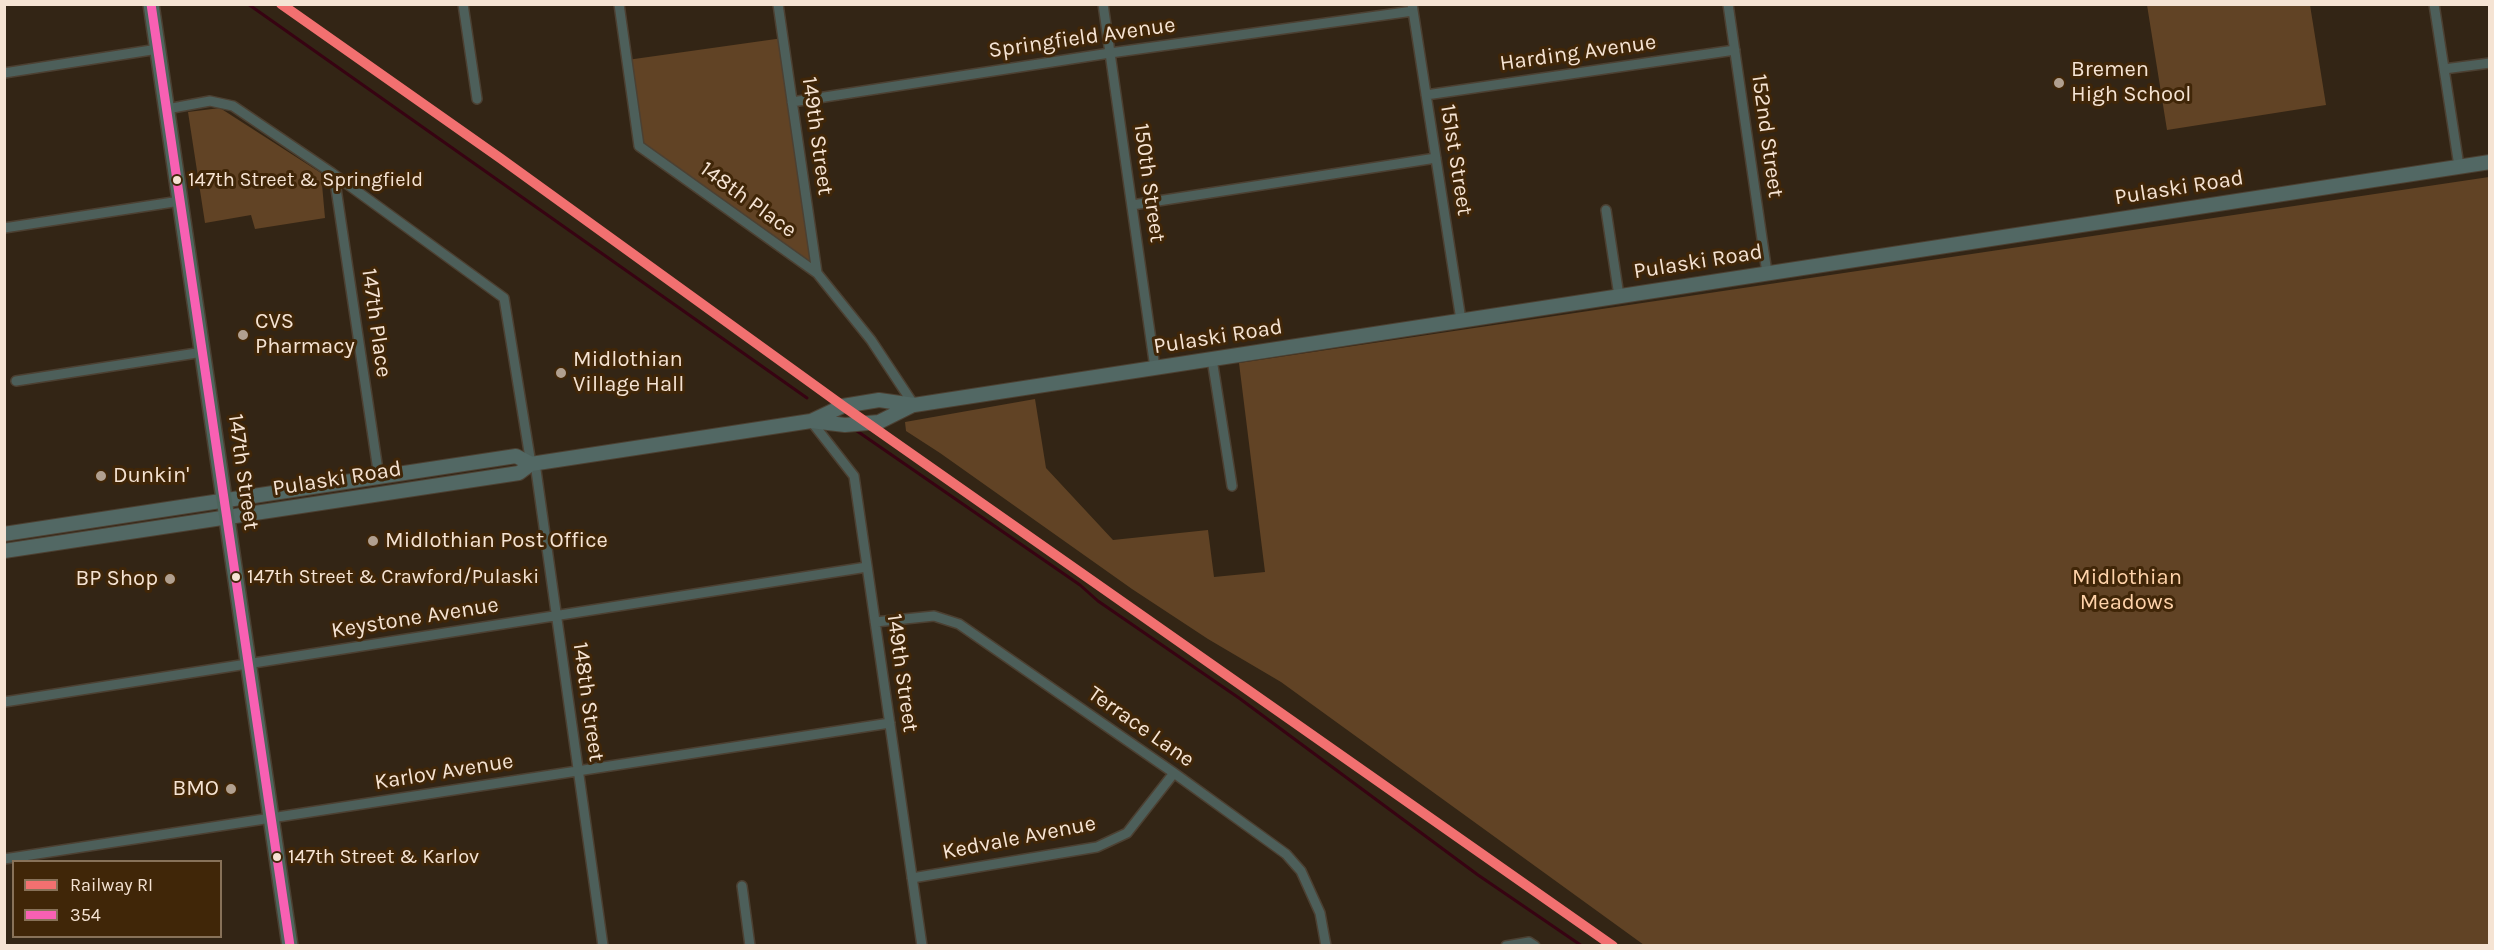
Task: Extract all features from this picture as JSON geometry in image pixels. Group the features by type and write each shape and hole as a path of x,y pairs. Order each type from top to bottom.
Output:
{"main road":[{"name":"147th Street","path":"148,7 158,49 290,945"},
{"name":"Pulaski Road","path":"811,421 843,406 879,400 914,405 2490,162"},
{"name":"Pulaski Road","path":"4,551 519,473 533,464 811,421 845,425 879,422 914,405"},
{"name":"Pulaski Road","path":"4,534 516,456 533,464"}],"street":[{"path":"463,4 477,99"},
{"name":"148th Place","path":"619,4 639,146 817,273 871,340 914,405"},
{"name":"149th Street","path":"778,4 817,273"},
{"name":"150th Street","path":"1103,4 1155,368"},
{"name":"152nd Street","path":"1728,4 1767,273"},
{"path":"2434,4 2459,166"},
{"name":"Springfield Avenue","path":"792,102 1413,8"},
{"name":"151st Street","path":"1413,8 1461,320"},
{"path":"4,73 158,49"},
{"name":"Harding Avenue","path":"1426,95 1735,50"},
{"path":"2444,69 2490,63"},
{"path":"167,109 210,101 233,106 334,175"},
{"path":"1132,205 1436,158"},
{"name":"148th Street","path":"334,175 504,298 533,464 603,945"},
{"name":"147th Place","path":"334,175 379,477"},
{"path":"4,228 180,201"},
{"path":"1606,210 1618,296"},
{"path":"16,381 203,352"},
{"path":"1212,359 1232,486"},
{"name":"149th Street","path":"811,421 854,476 922,945"},
{"name":"Keystone Avenue","path":"4,702 867,567"},
{"name":"Terrace Lane","path":"875,622 934,616 959,624 1174,773 1286,854 1301,871 1320,913 1326,945"},
{"name":"Karlov Avenue","path":"4,859 890,723"},
{"name":"Kedvale Avenue","path":"912,878 1097,847 1127,833 1174,773"},
{"path":"742,886 750,945"},
{"path":"1506,945 1529,942 1535,945"}],"green space":[{"path":"2147,5 2310,5 2326,105 2167,130"},
{"path":"783,38 817,273 639,146 627,60"},
{"path":"220,108 321,173 325,218 255,229 251,215 205,223 188,112"},
{"name":"Midlothian Meadows","path":"2489,177 2489,945 1644,945 1281,682 1208,639 1132,589 906,431 905,422 1035,399 1046,468 1113,540 1208,530 1214,577 1265,572 1239,363"}],"waterway":[{"path":"248,4 807,398"},
{"path":"857,431 1080,585 1098,601 1239,698 1478,875 1582,946"}],"rail line":[{"name":"RI","path":"281,4 500,158 843,406 1613,946"}],"transit line":[{"name":"354","path":"151,4 290,946"}],"place":[{"name":"Bremen High School","path":"2059,83"},
{"name":"147th Street & Springfield","path":"177,180"},
{"name":"CVS Pharmacy","path":"243,335"},
{"name":"Midlothian Village Hall","path":"561,373"},
{"name":"Dunkin'","path":"101,476"},
{"name":"Midlothian Post Office","path":"373,541"},
{"name":"147th Street & Crawford/Pulaski","path":"236,577"},
{"name":"BP Shop","path":"170,579"},
{"name":"BMO","path":"231,789"},
{"name":"147th Street & Karlov","path":"277,857"}]}
